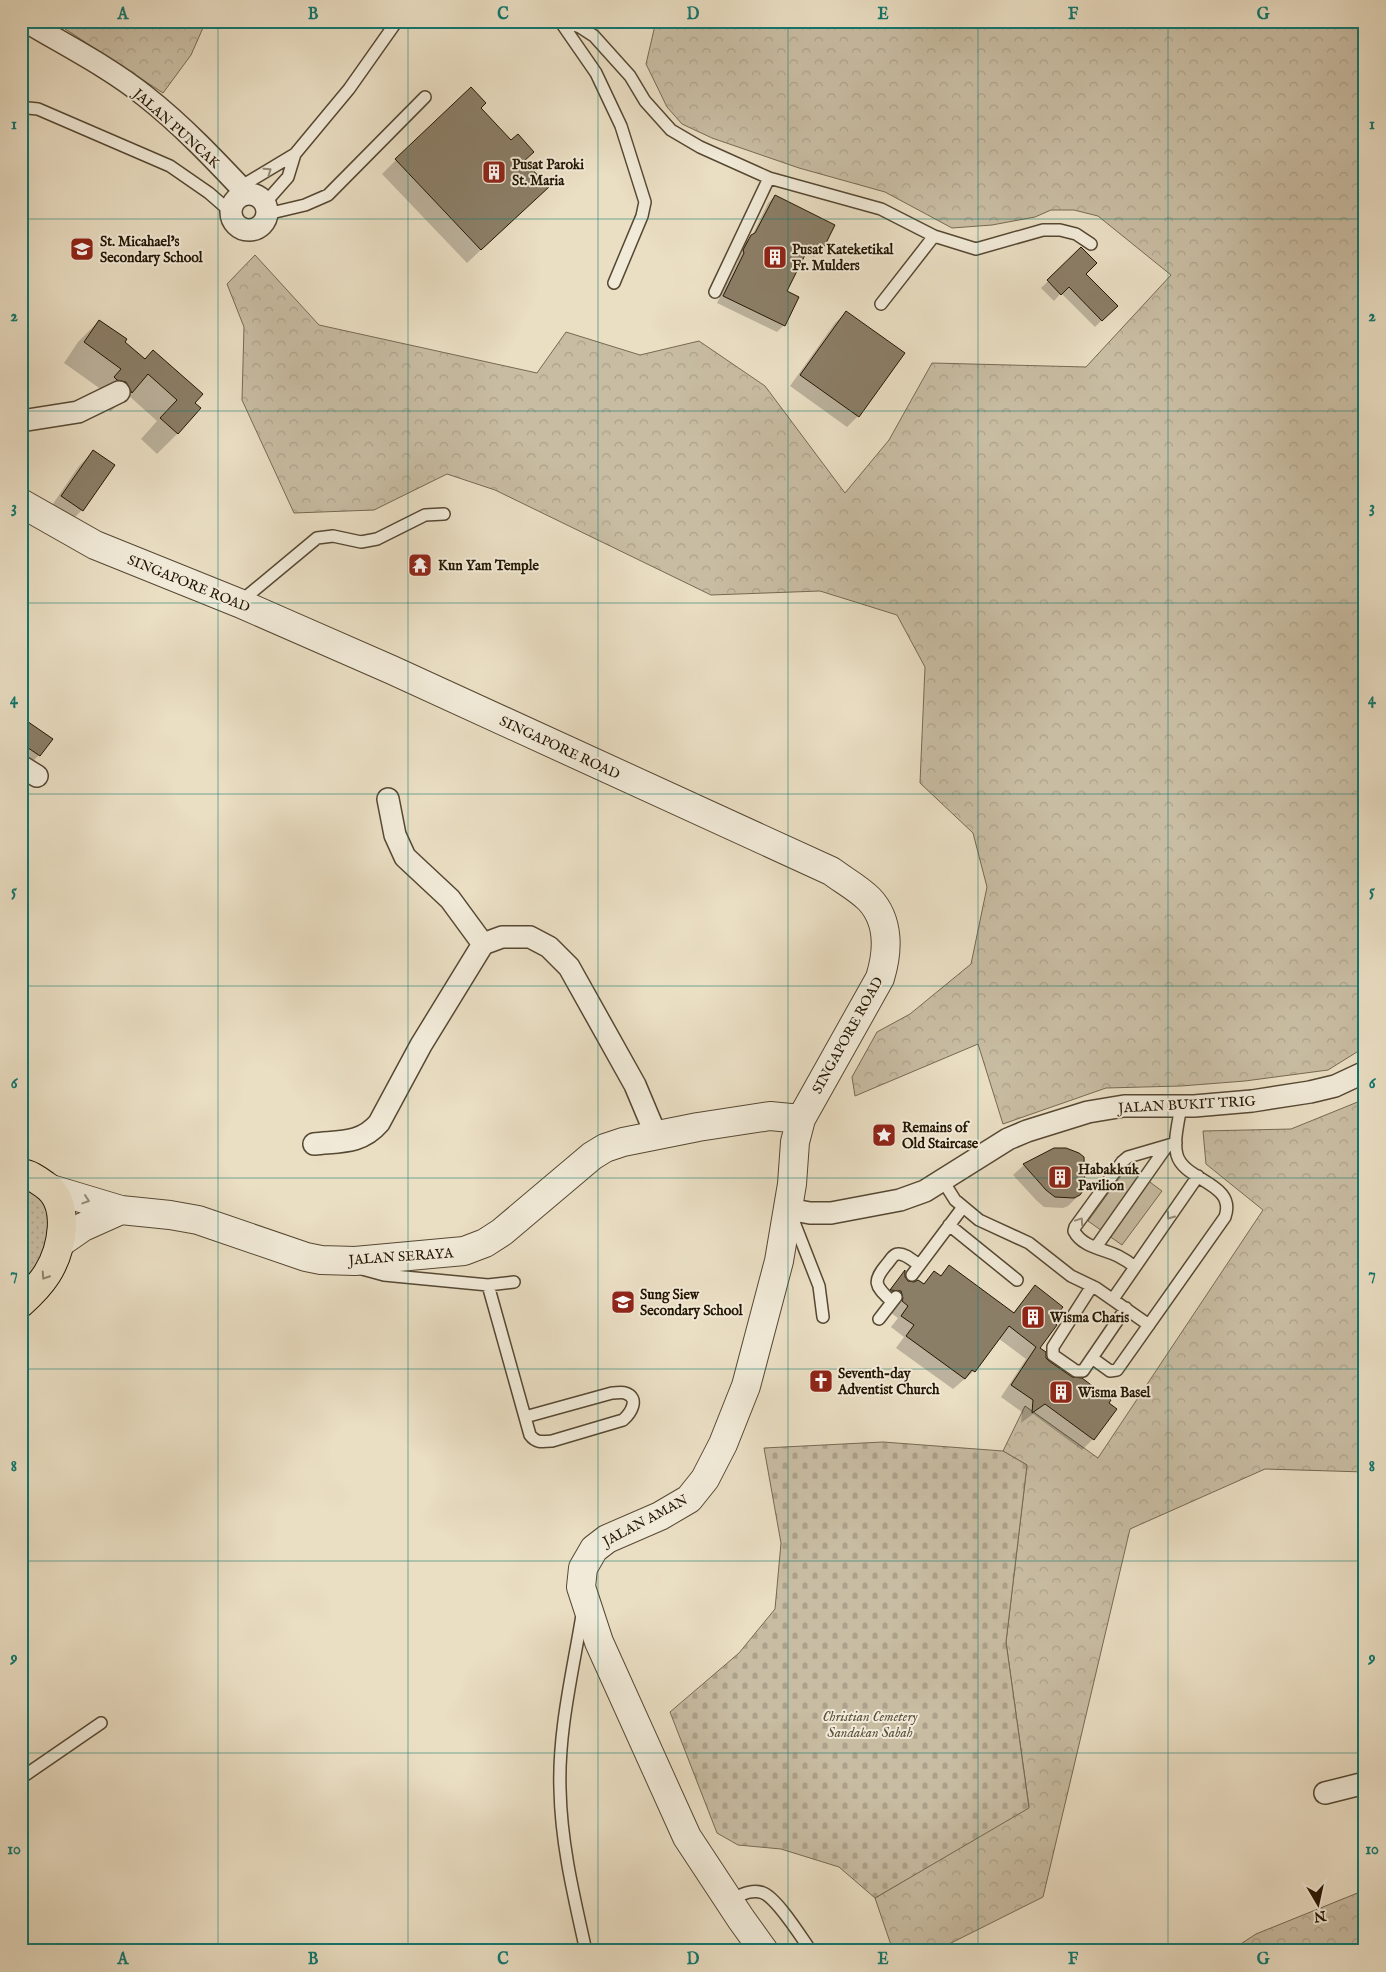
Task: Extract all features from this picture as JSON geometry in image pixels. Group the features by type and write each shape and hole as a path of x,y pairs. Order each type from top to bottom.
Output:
{"highway":[{"path":"21,1160 39,1175 51,1189 58,1202 62,1226 60,1242 48,1273 21,1303"},
{"path":"21,1172 38,1179 51,1189"}],"street":[{"name":"JALAN PUNCAK","path":"25,21 112,73 144,95 255,199"},
{"path":"242,195 255,199 262,224 251,230 239,227 232,213 234,202 242,195"},
{"path":"21,421 78,412 119,392"},
{"name":"SINGAPORE ROAD","path":"21,504 95,545 239,603 410,678 831,871 870,900 880,918 887,938 886,959 880,978 801,1119"},
{"path":"388,799 395,835 405,857 450,899 483,944"},
{"path":"314,1144 360,1139 372,1132 379,1124 421,1045 483,944 502,937 530,937 549,947 569,967 635,1085 656,1135"},
{"name":"JALAN BUKIT TRIG","path":"788,1209 810,1213 831,1213 900,1200 925,1191 943,1181 1008,1139 1027,1131 1088,1112 1124,1106 1221,1104 1310,1092 1335,1086 1365,1072"},
{"name":"JALAN SERAYA","path":"51,1189 121,1210 198,1220 284,1251 322,1260 355,1261 464,1251 484,1243 502,1232 592,1156 605,1148 622,1142 656,1135 770,1116 801,1119"},
{"name":"JALAN AMAN","path":"764,1951 687,1836 599,1642 581,1587 583,1568 594,1549 607,1539 660,1516 689,1499 705,1479 723,1444 746,1386 779,1261 793,1177 795,1137 801,1119"},
{"name":"JALAN SERAYA","path":"60,1242 83,1227 121,1210"},
{"path":"1324,1793 1365,1783"}],"lane":[{"path":"255,199 349,89 397,21"},
{"path":"562,21 594,36 630,76 645,101 671,130 700,147 770,178 881,209 934,236 976,249 1043,230 1060,230 1076,234 1091,244"},
{"path":"562,21 596,73 621,126 645,202 642,216 614,283"},
{"path":"255,199 305,205 328,195 425,97"},
{"path":"21,110 28,108 38,109 170,166 209,193 232,213"},
{"path":"21,146 21,156"},
{"path":"255,199 288,177 295,154"},
{"path":"715,292 770,178"},
{"path":"881,304 934,236"},
{"path":"239,603 317,538 333,536 361,542 377,539 425,515 444,514"},
{"path":"1096,1247 1172,1144 1181,1105"},
{"path":"1092,1358 1110,1371 1117,1370 1225,1217 1228,1209 1227,1202 1218,1191 1183,1166 1172,1144"},
{"path":"1135,1267 1120,1256 1089,1245 1076,1235 1074,1231 1122,1162 1135,1154 1172,1144"},
{"path":"1113,1299 1198,1176"},
{"path":"943,1181 955,1200 979,1220 1029,1243 1072,1276 1113,1299 1149,1325"},
{"path":"912,1275 963,1207"},
{"path":"788,1209 820,1286 824,1317"},
{"path":"949,1225 1017,1280"},
{"path":"879,1319 894,1300 878,1289 876,1278 878,1274 894,1256 899,1254 904,1255 919,1265"},
{"path":"322,1260 384,1275 488,1285 514,1282"},
{"path":"488,1285 530,1435 534,1440 542,1442 623,1420 631,1413 634,1405 632,1397 626,1393 612,1393 525,1417"},
{"path":"1092,1286 1052,1351 1054,1355 1076,1371 1083,1371 1126,1308"},
{"path":"585,1600 563,1729 560,1788 567,1868 586,1951"},
{"path":"21,1778 101,1723"},
{"path":"729,1900 750,1892 763,1892 774,1900 811,1951"}],"green space":[{"path":"53,21 206,21 191,55 163,93"},
{"path":"656,21 1365,21 1365,1047 1328,1070 1245,1081 1181,1086 1106,1088 1003,1124 978,1044 855,1096 852,1077 877,1032 910,1014 971,964 987,887 973,833 920,783 925,667 897,615 820,591 711,595 495,490 447,474 374,510 294,513 242,400 244,327 227,284 255,255 319,325 537,373 566,332 640,355 699,341 765,386 845,493 889,440 932,363 1086,367 1171,275 1098,216 1074,210 1051,210 1035,217 992,225 952,228 885,192 799,168 712,138 682,124 667,107 646,64"},
{"path":"1365,1099 1365,1472 1265,1469 1130,1529 1043,1897 935,1951 906,1951 891,1945 875,1898 1029,1807 1006,1642 1027,1465 1003,1451 1025,1406 1098,1458 1263,1210 1206,1164 1203,1131 1291,1129"},
{"path":"1128,1166 1162,1191 1122,1245 1088,1221"},
{"path":"21,1185 45,1201 49,1227 46,1251 21,1289"},
{"name":"Christian Cemetery Sandakan Sabah","path":"883,1442 1003,1451 1027,1465 1006,1642 1029,1808 875,1898 839,1867 781,1849 738,1845 717,1833 670,1712 739,1653 775,1609 781,1543 764,1448"},
{"path":"1365,1890 1365,1951 1230,1951 1256,1934"}],"building":[{"name":"Pusat Paroki St. Maria","path":"471,87 486,103 481,108 511,140 518,134 534,152 524,161 549,187 481,250 395,159"},
{"name":"Pusat Kateketikal Fr. Mulders","path":"775,195 835,225 822,251 810,245 787,291 799,297 785,326 723,296 744,253 743,250 751,235 755,233"},
{"path":"1081,247 1097,263 1086,274 1118,306 1102,321 1069,287 1061,295 1047,280"},
{"path":"846,311 905,353 859,417 800,375"},
{"path":"99,320 127,339 125,342 145,359 153,350 203,394 195,403 201,408 178,434 160,418 177,400 148,374 132,393 126,382 117,380 114,377 121,369 84,342"},
{"path":"93,450 115,465 83,511 61,496"},
{"path":"21,717 53,739 40,756 21,743"},
{"name":"Habakkuk Pavilion","path":"1054,1148 1066,1148 1084,1157 1085,1188 1080,1195 1074,1198 1055,1197 1046,1190 1023,1164"},
{"path":"949,1265 1014,1313 1035,1285 1063,1307 1052,1321 1057,1325 1040,1348 1046,1352 1046,1358 1049,1361 1072,1377 1082,1378 1111,1400 1109,1403 1117,1409 1094,1440 1045,1404 1032,1413 1033,1400 1011,1385 1036,1347 1009,1326 975,1372 972,1370 965,1379 906,1336 914,1325 901,1316 908,1306 902,1301 901,1291 890,1290 905,1270 905,1277 908,1281 914,1282 918,1280 924,1284 934,1271 941,1276"}],"place":[{"name":"Pusat Paroki St. Maria","path":"494,172"},
{"name":"St. Micahael's Secondary School","path":"82,249"},
{"name":"Pusat Kateketikal Fr. Mulders","path":"775,257"},
{"name":"Kun Yam Temple","path":"420,565"},
{"name":"Remains of Old Staircase","path":"884,1135"},
{"name":"Habakkuk Pavilion","path":"1060,1177"},
{"name":"Sung Siew Secondary School","path":"623,1302"},
{"name":"Wisma Charis","path":"1033,1317"},
{"name":"Seventh-day Adventist Church","path":"821,1381"},
{"name":"Wisma Basel","path":"1061,1392"}]}
